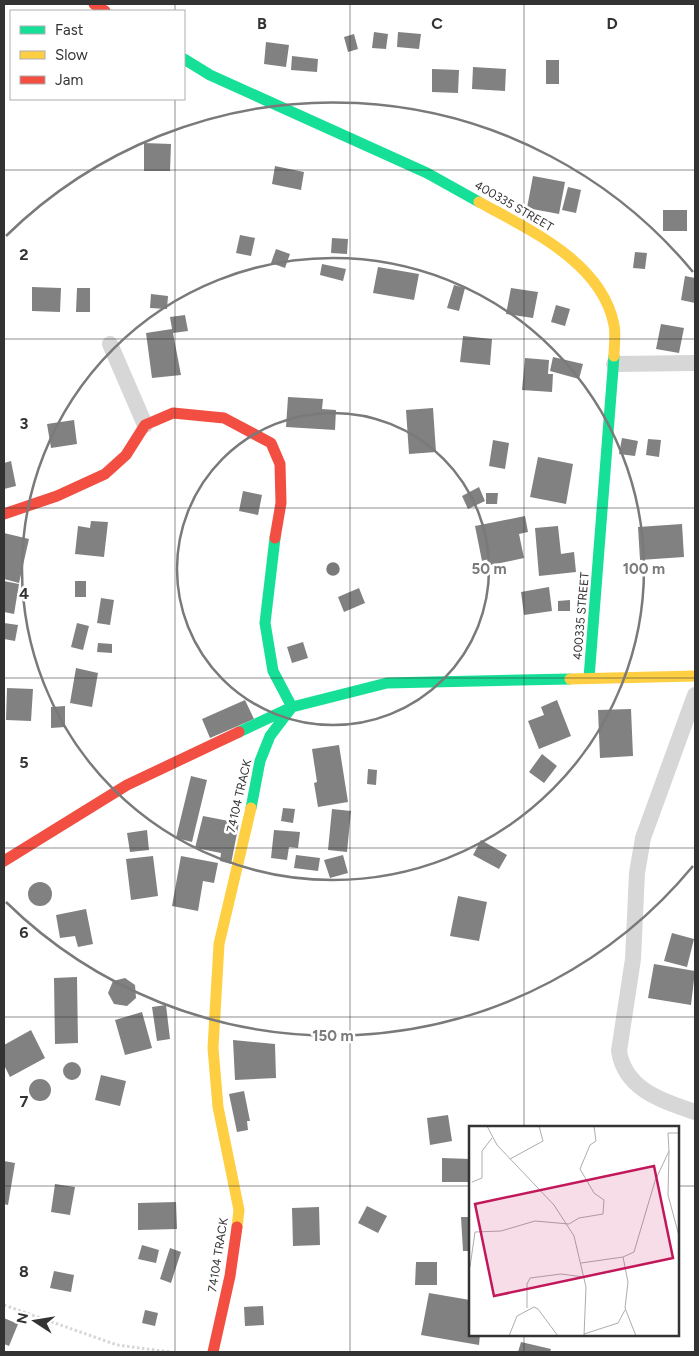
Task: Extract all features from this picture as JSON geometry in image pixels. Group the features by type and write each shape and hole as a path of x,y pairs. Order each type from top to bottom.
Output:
{"street":[{"name":"400335 STREET","path":"185,60 210,75 427,173 546,239 591,277 604,296 614,325 614,364 589,678"},
{"path":"110,344 145,425"},
{"path":"614,364 695,364"},
{"path":"4,514 57,496 105,474 126,455 145,425 173,413 224,418 270,443 280,464 282,503 272,550 265,623 273,671 292,707"},
{"path":"4,861 127,786 292,707 387,683 695,676"},
{"path":"695,696 643,838 637,873 633,960 619,1051 621,1066 632,1081 658,1099 695,1112"},
{"name":"74104 TRACK","path":"213,1352 230,1276 238,1210 218,1107 213,1048 219,944 252,804 260,761 270,736 292,707"}],"path":[{"path":"4,1305 117,1345 171,1352"}],"building":[{"path":"374,32 388,34 386,49 372,48"},
{"path":"398,32 421,34 419,49 397,47"},
{"path":"354,34 358,49 348,52 344,37"},
{"path":"266,42 289,45 286,67 264,64"},
{"path":"292,56 318,59 317,72 291,70"},
{"path":"546,60 559,60 559,84 546,84"},
{"path":"473,67 506,69 505,91 472,89"},
{"path":"432,69 459,70 458,93 432,92"},
{"path":"144,143 171,144 170,171 144,171"},
{"path":"275,166 304,172 301,190 272,184"},
{"path":"533,176 565,182 559,214 527,208"},
{"path":"568,187 581,190 576,213 562,210"},
{"path":"663,210 687,210 687,231 663,231"},
{"path":"240,235 255,238 251,256 236,253"},
{"path":"332,238 348,239 347,254 331,253"},
{"path":"276,249 290,254 285,268 271,263"},
{"path":"635,252 647,253 645,269 633,268"},
{"path":"322,264 346,269 343,281 320,275"},
{"path":"378,267 419,274 414,300 373,293"},
{"path":"685,276 695,278 695,303 681,300"},
{"path":"454,285 465,288 459,311 447,308"},
{"path":"32,287 61,288 60,312 32,311"},
{"path":"77,288 90,288 90,312 76,312"},
{"path":"511,288 538,292 533,318 506,314"},
{"path":"151,294 168,296 167,309 150,308"},
{"path":"556,305 570,309 565,326 551,322"},
{"path":"185,315 188,331 173,333 181,375 152,378 146,333 172,329 170,317"},
{"path":"661,324 684,328 679,353 656,349"},
{"path":"463,336 492,339 490,365 460,362"},
{"path":"553,357 583,364 579,379 550,371"},
{"path":"525,358 549,360 548,374 553,374 552,392 522,390"},
{"path":"288,397 323,399 322,409 336,410 335,430 286,427"},
{"path":"433,408 436,452 409,454 406,410"},
{"path":"74,420 77,444 51,448 47,424"},
{"path":"622,438 638,441 635,456 619,454"},
{"path":"648,439 661,440 659,457 646,455"},
{"path":"493,440 509,443 505,469 489,466"},
{"path":"538,457 573,464 566,504 530,497"},
{"path":"11,461 16,486 4,489 4,463"},
{"path":"479,487 485,501 468,509 462,496"},
{"path":"243,491 262,495 258,515 239,511"},
{"path":"486,493 498,493 497,504 486,504"},
{"path":"525,516 528,532 519,534 524,558 491,565 489,559 482,561 475,526"},
{"path":"91,521 108,522 104,557 75,554 78,526 90,528"},
{"path":"682,524 684,557 640,560 638,527"},
{"path":"558,526 561,554 574,552 576,572 539,576 535,528"},
{"path":"4,533 29,539 19,583 4,579"},
{"path":"4,581 19,584 14,614 4,612"},
{"path":"75,581 86,581 86,597 75,597"},
{"path":"549,587 552,611 524,615 521,592"},
{"path":"359,588 365,603 344,612 338,597"},
{"path":"101,598 114,600 110,625 97,623"},
{"path":"570,600 570,611 558,611 558,601"},
{"path":"4,623 18,625 15,641 4,639"},
{"path":"77,623 89,626 83,650 71,647"},
{"path":"303,642 308,658 292,663 287,647"},
{"path":"98,643 112,644 112,653 97,652"},
{"path":"76,668 98,673 92,707 70,703"},
{"path":"7,688 33,689 31,721 6,720"},
{"path":"245,700 254,719 210,738 202,719"},
{"path":"557,700 571,736 539,749 528,721 544,715 541,707"},
{"path":"65,706 65,727 51,728 51,707"},
{"path":"631,709 633,756 600,758 598,710"},
{"path":"339,745 348,802 318,807 314,783 317,782 312,749"},
{"path":"542,754 557,766 544,783 529,772"},
{"path":"368,769 377,770 376,785 367,784"},
{"path":"191,776 207,780 192,842 176,838"},
{"path":"283,808 295,809 293,823 281,821"},
{"path":"332,809 351,811 347,852 328,850"},
{"path":"203,816 239,823 231,864 220,861 221,853 195,848"},
{"path":"147,830 149,850 130,852 127,833"},
{"path":"274,830 300,832 298,848 289,847 287,860 271,858"},
{"path":"481,840 507,855 499,869 473,855"},
{"path":"296,855 320,858 318,871 294,868"},
{"path":"343,855 348,873 330,878 324,860"},
{"path":"153,856 158,896 131,900 126,859"},
{"path":"181,856 218,863 214,883 203,881 198,911 172,906"},
{"path":"40,882 48,886 52,894 48,902 40,906 32,902 28,894 32,886"},
{"path":"458,896 487,902 479,941 450,936"},
{"path":"86,909 93,944 78,947 75,936 60,938 56,915"},
{"path":"672,933 694,939 687,967 664,961"},
{"path":"654,964 695,971 691,1005 648,998"},
{"path":"77,977 78,1043 55,1044 54,978"},
{"path":"125,978 135,985 136,998 127,1006 114,1004 108,993 113,981"},
{"path":"166,1005 170,1039 157,1041 152,1007"},
{"path":"142,1012 152,1048 125,1055 115,1020"},
{"path":"31,1030 45,1058 10,1077 4,1065 4,1045"},
{"path":"233,1040 275,1044 276,1078 235,1080"},
{"path":"68,1062 76,1062 81,1067 79,1078 68,1080 63,1075 63,1067"},
{"path":"101,1075 126,1081 120,1106 95,1100"},
{"path":"40,1079 48,1082 51,1090 48,1098 40,1101 32,1098 29,1090 32,1082"},
{"path":"244,1091 250,1121 247,1121 248,1130 237,1132 229,1094"},
{"path":"448,1115 452,1141 430,1145 427,1118"},
{"path":"442,1158 469,1159 469,1182 442,1182"},
{"path":"4,1161 15,1163 8,1205 4,1204"},
{"path":"55,1184 75,1187 70,1215 51,1212"},
{"path":"176,1202 177,1229 138,1230 138,1203"},
{"path":"367,1206 387,1216 378,1233 358,1223"},
{"path":"319,1207 320,1245 293,1246 292,1208"},
{"path":"461,1217 469,1217 469,1251 463,1251"},
{"path":"142,1245 159,1250 156,1263 138,1259"},
{"path":"170,1248 181,1252 171,1283 160,1279"},
{"path":"416,1262 437,1262 437,1285 415,1285"},
{"path":"54,1271 74,1275 71,1292 50,1288"},
{"path":"429,1293 469,1300 469,1336 480,1336 479,1345 421,1335"},
{"path":"263,1306 264,1325 245,1326 244,1307"},
{"path":"145,1310 158,1313 155,1326 142,1323"},
{"path":"4,1318 18,1324 9,1346 4,1344"},
{"path":"521,1342 551,1349 550,1352 518,1352"}],"traffic: fast":[{"path":"185,60 210,75 427,173 479,202"},
{"path":"589,678 614,356"},
{"path":"251,808 260,761 270,736 292,707 273,671 265,623 275,538"},
{"path":"239,732 292,707 387,683 570,679"}],"traffic: slow":[{"path":"479,202 540,236 579,266 595,283 607,303 614,325 614,356"},
{"path":"570,679 695,676"},
{"path":"237,1227 239,1210 218,1107 213,1048 219,944 251,808"}],"traffic: jam":[{"path":"94,4 103,10"},
{"path":"4,514 57,496 105,474 126,455 145,425 173,413 224,418 271,443 280,464 281,503 275,538"},
{"path":"4,861 127,785 239,732"},
{"path":"213,1352 230,1276 237,1227"}]}
